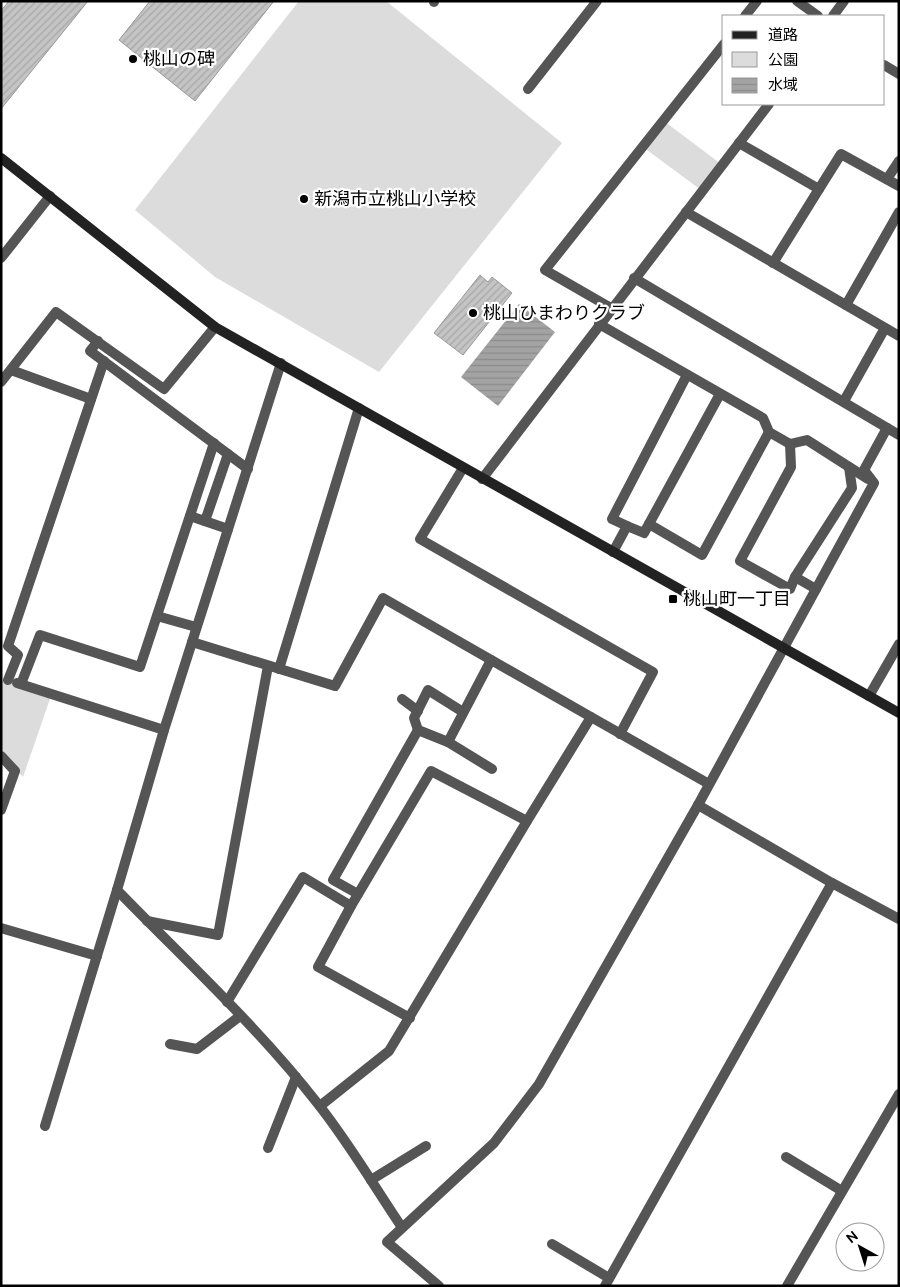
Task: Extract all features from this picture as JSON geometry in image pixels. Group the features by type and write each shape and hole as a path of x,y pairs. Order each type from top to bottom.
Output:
{"street":[{"path":"528,89 597,1"},
{"path":"748,15 757,1"},
{"path":"797,1 817,15"},
{"path":"834,15 844,1"},
{"path":"611,308 545,270 722,47"},
{"path":"885,66 899,74"},
{"path":"482,479 768,105"},
{"path":"739,143 819,188"},
{"path":"773,263 841,154 899,186"},
{"path":"1,158 216,327 899,713"},
{"path":"887,179 899,161"},
{"path":"1,258 50,196"},
{"path":"686,212 899,336"},
{"path":"846,305 899,212"},
{"path":"634,278 899,435"},
{"path":"1,382 56,312 164,389 216,327"},
{"path":"599,324 764,418 769,432 790,444 808,440 874,483"},
{"path":"844,401 885,328"},
{"path":"98,341 90,351 248,469"},
{"path":"104,361 8,646 18,655 4,679 164,730"},
{"path":"45,1126 164,730 282,363"},
{"path":"11,370 91,399"},
{"path":"687,375 612,518 644,533 720,394"},
{"path":"279,669 358,408"},
{"path":"874,483 864,470 887,428"},
{"path":"649,524 702,555 769,432"},
{"path":"21,684 40,635 140,667 214,443"},
{"path":"790,444 791,467 740,560 790,589 795,577 852,488 849,467"},
{"path":"205,521 228,454"},
{"path":"463,468 420,539 654,672 620,734"},
{"path":"439,1286 386,1242 494,1143 539,1084 698,805 874,483"},
{"path":"190,516 228,529"},
{"path":"613,552 627,526"},
{"path":"795,577 816,589"},
{"path":"192,642 335,686 383,598 709,784"},
{"path":"157,616 196,627"},
{"path":"869,696 899,644"},
{"path":"448,742 491,660"},
{"path":"147,921 218,935 268,666"},
{"path":"358,894 333,880 418,730 414,718 428,690 463,712"},
{"path":"402,699 418,711"},
{"path":"320,1106 390,1052 527,821 591,718"},
{"path":"418,730 448,742 492,769"},
{"path":"1,756 15,771 1,810"},
{"path":"410,1018 318,967 351,906 431,771 527,821"},
{"path":"698,805 832,883 899,919"},
{"path":"227,1002 303,877 351,906"},
{"path":"552,1244 607,1282 832,883"},
{"path":"116,890 227,1002 296,1077 320,1106 402,1226"},
{"path":"1,928 97,956"},
{"path":"170,1044 197,1049 240,1016"},
{"path":"268,1148 296,1077"},
{"path":"787,1286 899,1094"},
{"path":"371,1180 426,1146"},
{"path":"786,1157 842,1191"}],"green space":[{"path":"299,1 386,1 562,143 379,372 215,277 135,210"},
{"path":"664,121 721,164 701,190 643,147"},
{"path":"1,680 51,696 23,777 1,753"}],"water":[{"path":"519,304 555,332 498,406 461,377"}],"building":[{"path":"9,1 88,1 1,109 1,11"},
{"path":"150,1 274,1 195,101 119,40"},
{"name":"桃山ひまわりクラブ","path":"480,275 488,282 492,277 512,293 463,355 434,333"}],"place":[{"name":"桃山の碑","path":"133,59"},
{"name":"新潟市立桃山小学校","path":"304,199"},
{"name":"桃山ひまわりクラブ","path":"473,313"},
{"name":"桃山町一丁目","path":"673,599"}]}
